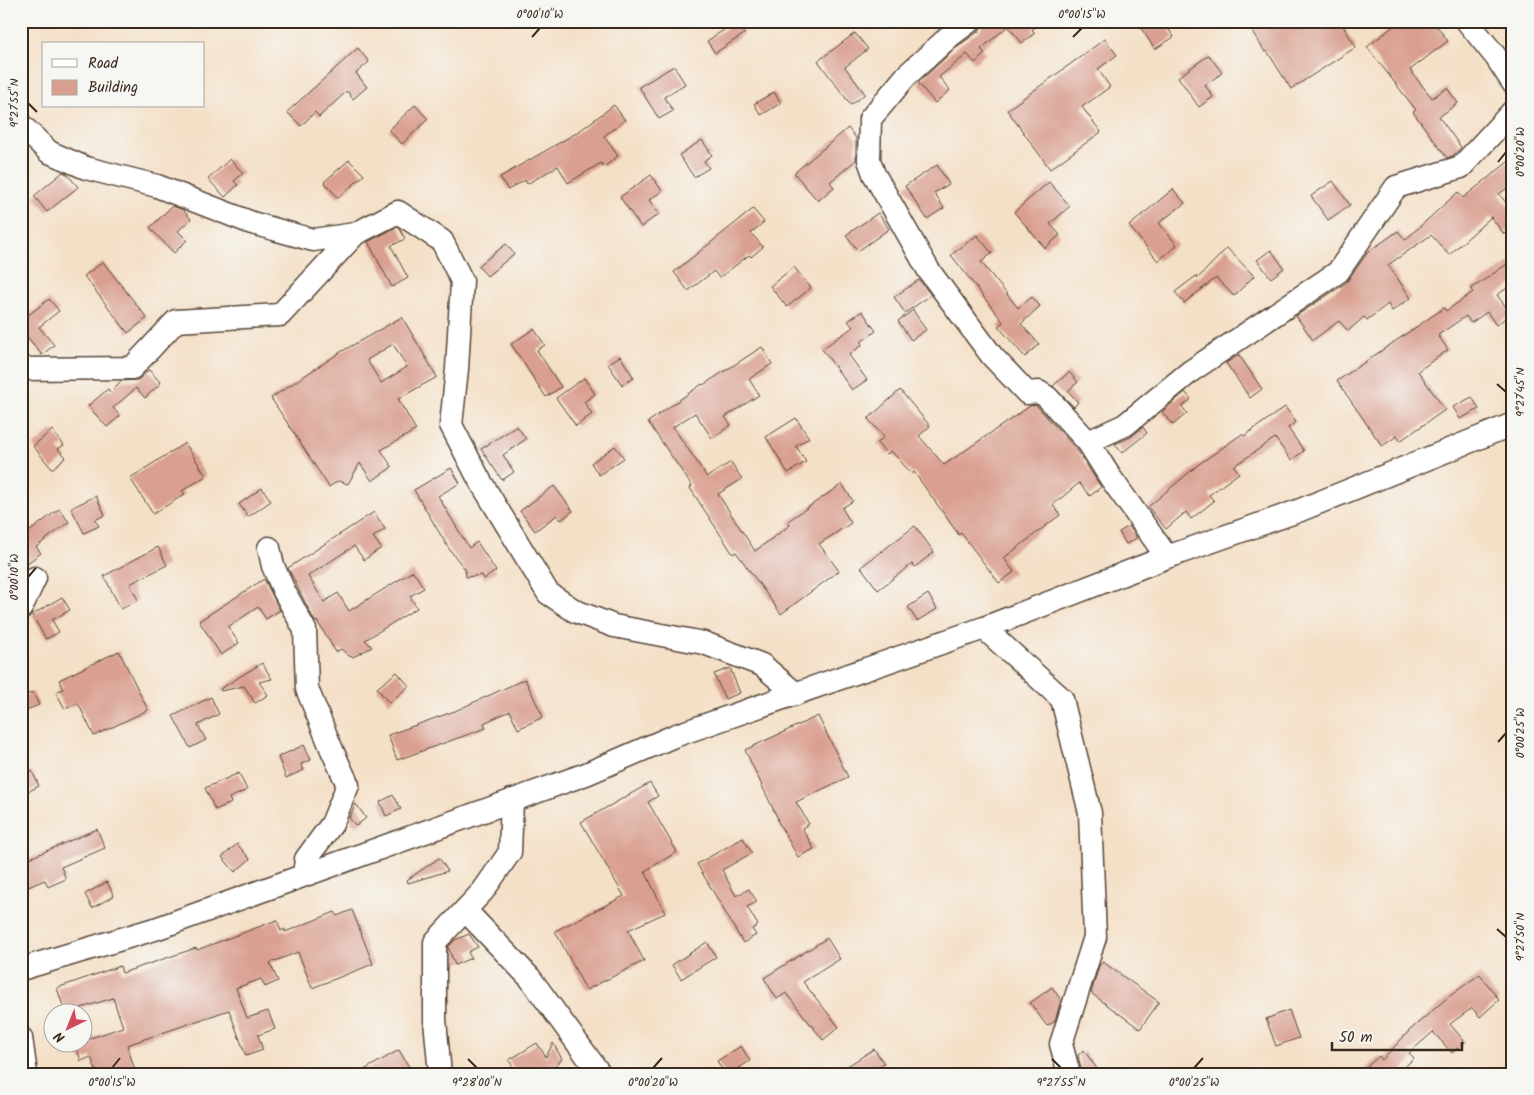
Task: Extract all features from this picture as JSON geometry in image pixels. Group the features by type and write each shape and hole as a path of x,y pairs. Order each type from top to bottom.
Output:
{"street":[{"path":"970,21 950,36 907,75 870,119 869,160 874,174 929,271 992,356 1028,393 1039,392 1047,397 1088,442 1110,477 1167,557"},
{"path":"1467,21 1496,57 1513,83"},
{"path":"1088,442 1125,425 1191,371 1338,272 1396,187 1461,166 1513,111"},
{"path":"21,125 49,152 86,168 158,186 252,223 313,240 355,234 398,212 442,241 462,281 457,369 451,425 480,479 548,593 574,611 614,626 704,643 762,665 796,694"},
{"path":"21,369 132,368 176,321 280,315 355,234"},
{"path":"21,969 158,928 586,774 674,736 984,628 1167,557 1298,511 1513,424"},
{"path":"269,548 272,566 305,630 307,689 348,785 332,824 306,859 304,875"},
{"path":"21,608 35,578"},
{"path":"984,628 1062,699 1090,813 1095,937 1061,1044 1069,1074"},
{"path":"440,1074 435,1020 434,942 483,891 510,852 512,800"},
{"path":"466,910 530,978 600,1074"},
{"path":"21,1038 26,1074"}],"building":[{"path":"983,21 1042,21 1032,30 1035,33 1022,43 1008,26 981,49 985,54 975,63 967,54 939,77 950,90 935,103 918,83 958,46 978,32 982,27"},
{"path":"1136,21 1163,21 1174,37 1155,49"},
{"path":"1268,21 1340,21 1356,47 1291,89 1252,31"},
{"path":"1400,21 1433,21 1448,41 1410,70 1432,98 1447,88 1458,103 1439,117 1461,147 1454,155 1447,158 1413,112 1416,110 1367,47"},
{"path":"736,22 744,34 715,53 707,41"},
{"path":"855,33 868,49 845,67 865,94 851,105 818,61"},
{"path":"1105,39 1117,55 1098,69 1110,87 1082,107 1101,132 1050,169 1007,110"},
{"path":"358,48 369,62 356,73 367,87 353,99 347,91 319,117 315,112 301,126 287,112"},
{"path":"1209,55 1222,73 1205,85 1213,97 1199,107 1178,77"},
{"path":"674,66 685,84 664,97 673,111 659,119 639,87"},
{"path":"774,92 781,103 761,115 754,104"},
{"path":"415,105 428,119 402,144 389,130"},
{"path":"614,105 625,120 604,136 618,156 604,167 601,163 568,183 558,166 527,184 525,180 508,190 500,177 578,132"},
{"path":"848,128 856,138 856,160 830,182 834,187 818,201 794,173"},
{"path":"702,140 712,155 704,161 709,168 694,177 679,155"},
{"path":"1513,158 1513,184 1499,194 1513,211 1513,227 1504,234 1491,217 1449,255 1431,235 1388,265 1411,298 1392,311 1388,304 1367,320 1364,317 1348,331 1339,321 1313,340 1296,316 1346,283 1368,252 1398,231 1405,240 1458,192 1463,198"},
{"path":"230,159 243,173 234,181 238,185 225,197 208,179"},
{"path":"349,160 364,175 338,198 324,182"},
{"path":"937,165 949,184 934,193 944,208 927,219 905,186"},
{"path":"63,172 78,187 47,212 34,196"},
{"path":"651,175 662,191 649,200 659,214 641,227 620,197"},
{"path":"1333,181 1350,205 1328,220 1311,196"},
{"path":"1049,182 1070,206 1050,224 1060,235 1045,248 1014,212"},
{"path":"1173,189 1185,203 1159,223 1177,245 1158,261 1129,226"},
{"path":"172,206 183,210 191,219 178,231 187,240 174,253 150,228"},
{"path":"753,209 764,222 751,233 763,247 751,257 749,255 719,278 714,271 688,291 674,272"},
{"path":"878,213 889,229 858,251 846,235"},
{"path":"397,227 405,239 391,246 408,278 392,287 368,242"},
{"path":"977,235 992,253 981,262 1018,308 1032,297 1040,306 1021,324 1039,344 1025,357 998,326 1003,322 951,255"},
{"path":"506,244 514,254 487,276 478,266"},
{"path":"1227,248 1254,276 1234,296 1216,278 1184,303 1175,292 1196,276 1198,278"},
{"path":"1271,250 1284,268 1271,278 1257,260"},
{"path":"1513,260 1513,284 1497,295 1511,314 1496,325 1487,312 1471,323 1466,316 1438,335 1448,350 1418,371 1445,410 1400,441 1397,436 1382,446 1337,381 1444,308 1446,311 1473,292 1471,289"},
{"path":"103,262 147,318 128,333 84,276"},
{"path":"794,267 811,288 787,307 770,286"},
{"path":"919,280 931,295 905,313 894,297"},
{"path":"49,299 59,311 39,327 54,345 42,355 21,329 21,321"},
{"path":"913,310 926,330 911,340 898,321"},
{"path":"862,311 876,331 861,342 862,345 849,355 867,380 852,390 822,349 853,327 848,321"},
{"path":"402,317 437,377 398,399 416,430 381,450 392,467 372,481 360,463 348,484 338,481 329,487 271,398 339,353","holes":["393,344 407,367 381,383 367,360"]},
{"path":"534,329 545,345 537,350 561,387 546,397 511,344"},
{"path":"762,347 772,364 749,379 759,395 725,417 731,425 712,438 695,413 673,427 707,477 731,462 742,479 718,494 755,551 790,525 788,521 842,484 853,501 842,508 851,523 819,544 839,571 781,614 736,552 733,554 690,488 692,486 648,422 702,384"},
{"path":"1239,355 1262,389 1250,398 1226,363"},
{"path":"620,356 634,378 622,385 608,364"},
{"path":"149,370 161,383 145,398 136,388 113,408 120,416 107,427 88,406 108,389 110,392 121,381 138,380"},
{"path":"1069,372 1078,382 1068,391 1078,402 1074,407 1053,386"},
{"path":"584,378 595,394 584,402 592,414 576,426 556,398"},
{"path":"900,390 930,426 919,436 944,465 1030,406 1036,405 1077,450 1101,487 1090,496 1079,483 1053,505 1060,515 1004,558 1014,572 999,583 961,533 959,535 914,472 912,474 891,451 887,454 877,443 884,437 868,419"},
{"path":"1185,392 1191,399 1182,407 1187,413 1173,425 1162,412"},
{"path":"1472,397 1479,409 1460,419 1453,407"},
{"path":"1285,407 1296,422 1288,428 1304,451 1291,460 1275,438 1234,466 1239,473 1209,495 1214,501 1191,519 1186,512 1166,529 1148,507 1199,464 1242,434 1244,436"},
{"path":"796,418 809,438 796,446 806,462 788,473 766,437"},
{"path":"517,426 526,439 503,455 514,472 502,480 481,449"},
{"path":"1143,427 1147,433 1122,453 1115,444 1131,437"},
{"path":"52,430 64,445 58,449 66,457 52,469 33,446"},
{"path":"185,443 206,476 182,491 185,494 153,514 130,478"},
{"path":"615,446 624,458 599,475 591,463"},
{"path":"451,468 460,483 438,496 469,548 477,542 496,571 484,579 482,575 466,577 465,569 449,549 414,490"},
{"path":"554,486 573,511 561,520 557,515 535,531 520,511"},
{"path":"262,488 271,501 248,517 239,504"},
{"path":"96,496 105,515 95,520 99,526 84,533 71,508"},
{"path":"59,509 69,522 36,547 41,553 21,568 21,528 26,534"},
{"path":"374,512 385,529 373,537 381,548 364,560 354,546 308,576 324,602 338,593 349,611 413,571 424,588 410,596 417,608 365,640 372,647 353,657 341,649 336,652 317,621 315,622 288,568"},
{"path":"915,526 934,552 915,567 912,564 878,590 861,567"},
{"path":"1129,526 1137,538 1126,544 1119,532"},
{"path":"158,547 167,565 130,584 138,600 121,609 104,576"},
{"path":"264,579 280,610 266,619 258,607 228,627 239,643 221,655 199,621"},
{"path":"928,594 937,609 917,621 908,607"},
{"path":"62,597 70,610 52,620 59,632 46,639 32,615"},
{"path":"119,651 148,710 94,736 78,703 65,709 56,692 63,689 59,680"},
{"path":"262,663 272,679 259,682 268,695 255,703 244,686 221,691 220,689"},
{"path":"730,668 740,693 725,699 714,674"},
{"path":"397,672 409,686 389,703 377,688"},
{"path":"525,679 543,717 518,729 510,711 484,723 486,728 397,760 388,735 455,711"},
{"path":"33,692 39,705 21,712 21,697"},
{"path":"211,697 219,714 198,725 206,740 190,748 173,716"},
{"path":"818,716 848,777 796,802 809,824 802,828 814,849 798,857 777,820 745,750"},
{"path":"304,745 311,760 301,764 304,770 286,778 278,757"},
{"path":"32,771 39,786 21,795 21,776"},
{"path":"239,773 247,790 229,798 231,803 215,810 205,788"},
{"path":"650,783 658,796 648,802 677,852 645,871 665,913 628,930 644,961 586,990 555,931 624,896 581,822"},
{"path":"393,795 401,809 386,816 380,802"},
{"path":"356,804 366,818 356,826 349,818"},
{"path":"97,829 105,848 61,867 66,879 48,887 45,880 21,890 21,862"},
{"path":"743,838 752,853 722,870 736,896 749,889 757,902 747,907 758,925 752,929 756,935 743,943 697,864"},
{"path":"237,844 250,859 235,872 222,857"},
{"path":"439,858 448,871 408,883 407,880"},
{"path":"107,882 114,896 92,908 85,894"},
{"path":"352,910 373,964 312,988 298,952 270,963 278,981 265,987 261,979 236,988 247,1018 268,1011 275,1029 258,1035 263,1050 246,1056 229,1010 127,1045 136,1074 97,1074 91,1057 81,1061 78,1052 92,1052 92,1038 123,1027 113,998 92,1005 92,1002 62,1002 57,988 120,966 122,973 196,948 197,950 277,920 281,931 285,929 285,932 335,912 337,916"},
{"path":"469,934 478,947 468,952 471,958 455,965 448,947 455,940"},
{"path":"827,938 840,959 803,982 839,1027 823,1040 786,993 777,999 764,978"},
{"path":"707,942 716,957 681,979 672,965"},
{"path":"1103,962 1159,1002 1140,1029 1091,993 1099,966"},
{"path":"1480,974 1499,1000 1480,1017 1472,1008 1450,1024 1465,1042 1452,1053 1433,1032 1409,1053 1414,1058 1398,1074 1359,1074 1379,1056 1382,1060 1410,1030 1447,998"},
{"path":"1052,987 1061,1000 1055,1021 1047,1026 1030,1003"},
{"path":"1289,1010 1299,1038 1276,1046 1266,1019"},
{"path":"537,1043 546,1057 553,1043 562,1059 553,1069 556,1074 517,1074 509,1060"},
{"path":"741,1046 750,1061 739,1068 743,1074 725,1074 717,1061"},
{"path":"874,1049 884,1063 868,1074 835,1074"},
{"path":"399,1050 413,1074 357,1074"},
{"path":"1084,1050 1097,1069 1090,1074 1082,1074 1078,1055"}]}
